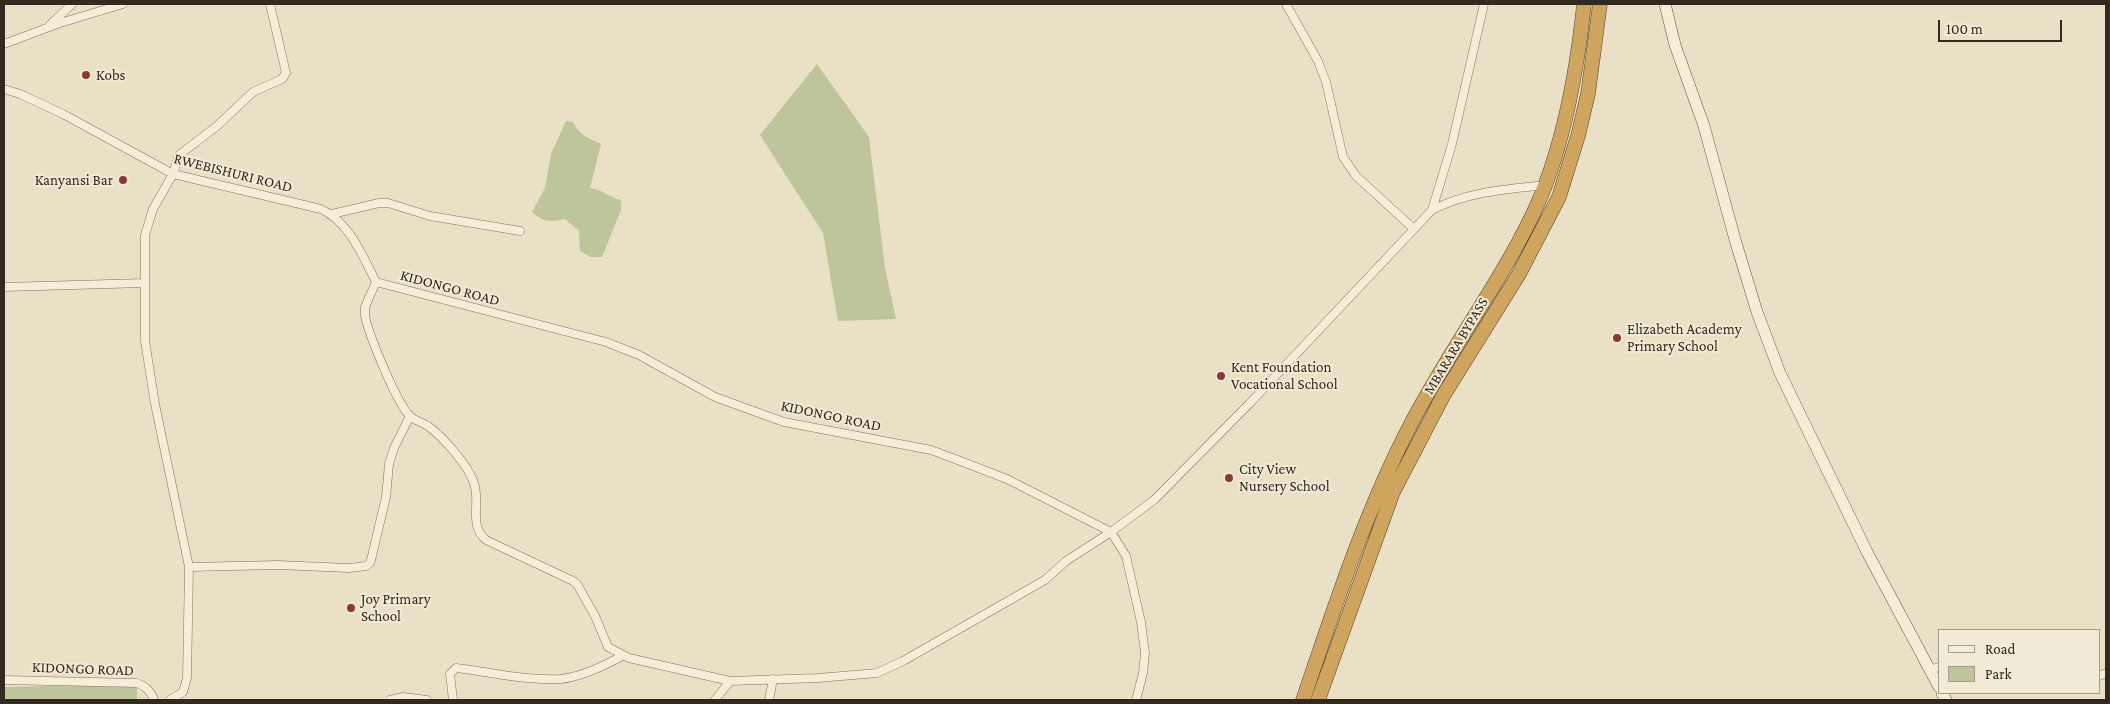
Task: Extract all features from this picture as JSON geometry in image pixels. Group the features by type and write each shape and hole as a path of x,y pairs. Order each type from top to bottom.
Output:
{"highway":[{"name":"MBARARA BYPASS","path":"1303,700 1345,575 1377,492 1411,422 1503,270 1533,213 1545,185 1560,136 1571,88 1584,4"},
{"name":"MBARARA BYPASS","path":"1318,700 1392,492 1444,396 1519,274 1559,197 1586,103 1600,4"}],"main road":[{"path":"1665,4 1675,45 1704,126 1738,252 1757,312 1780,373 1849,515 1934,669 1938,683"}],"street":[{"path":"47,27 72,4"},
{"path":"4,44 47,27 122,4"},
{"path":"170,700 183,692 187,678 190,567 154,395 145,341 145,236 153,208 173,174 180,155 217,126 253,92 282,79 286,73 270,4"},
{"path":"1286,4 1318,60 1326,82 1343,157 1356,176 1414,230"},
{"path":"1432,210 1454,136 1484,4"},
{"name":"RWEBISHURI ROAD","path":"4,89 20,94 63,114 173,174 321,209 332,214"},
{"path":"332,214 354,241 376,282 365,307 366,322 388,379 410,416 428,426 444,440 466,468 474,483 475,519 480,535 486,540 573,580 595,616 608,647 622,656 730,681 842,677 877,673 903,661 1045,580 1066,561 1111,532 1154,500 1249,404 1432,210 1444,204 1474,195 1512,188 1545,185"},
{"path":"332,214 379,203 388,203 430,216 520,231"},
{"name":"KIDONGO ROAD","path":"376,282 606,342 639,355 715,397 784,422 931,450 1007,479 1111,532"},
{"path":"4,287 144,284"},
{"path":"190,567 278,565 349,568 370,564 386,497 389,464 394,448 410,416"},
{"path":"1111,532 1126,556 1141,622 1145,653 1143,674 1136,700"},
{"path":"453,700 450,674 456,668 530,678 562,679 608,664 622,656"},
{"path":"769,700 773,679"},
{"name":"KIDONGO ROAD","path":"4,680 137,683 147,688 154,700"},
{"path":"715,700 730,681"},
{"path":"390,700 404,697 427,700"}],"green space":[{"path":"817,64 869,137 885,268 896,319 838,321 823,233 760,135"},
{"path":"566,121 573,122 581,133 601,144 590,188 621,200 621,210 602,257 590,257 580,251 579,231 565,219 547,221 532,212 545,188 551,154"},
{"path":"137,684 137,700 5,700 5,687"}],"place":[{"name":"Kobs","path":"86,75"},
{"name":"Kanyansi Bar","path":"123,180"},
{"name":"Elizabeth Academy Primary School","path":"1617,338"},
{"name":"Kent Foundation Vocational School","path":"1221,376"},
{"name":"City View Nursery School","path":"1229,478"},
{"name":"Joy Primary School","path":"351,608"}]}
